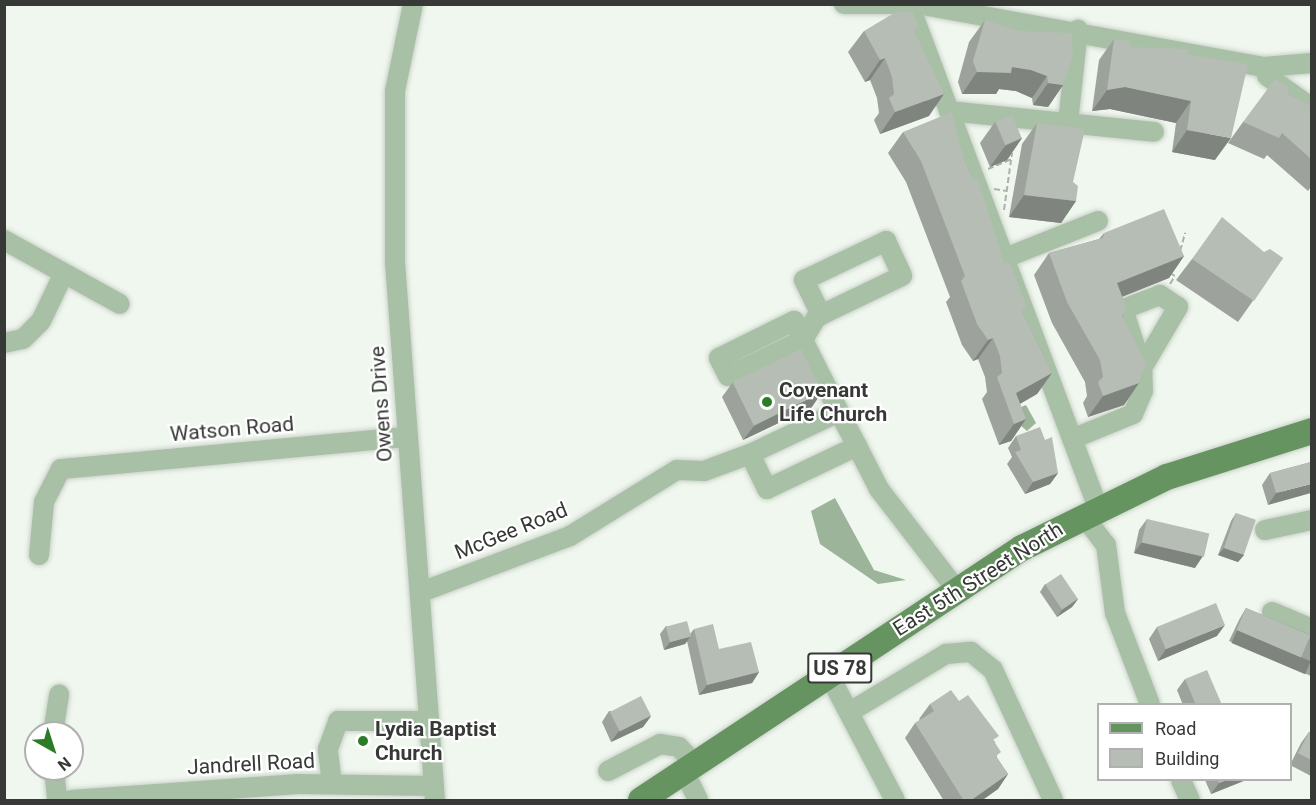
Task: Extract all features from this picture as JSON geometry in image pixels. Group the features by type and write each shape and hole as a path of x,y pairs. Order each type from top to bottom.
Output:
{"main road":[{"name":"East 5th Street North","path":"654,797 690,767 956,589 1090,512 1209,461 1311,431"}],"street":[{"name":"Owens Drive","path":"413,4 395,91 395,262 434,793"},
{"path":"844,4 896,4"},
{"path":"909,4 1072,438 1090,512 1106,545 1115,614 1149,703"},
{"path":"917,4 1078,30 1250,64 1311,63"},
{"path":"1068,123 1078,30"},
{"path":"1250,64 1311,108"},
{"path":"949,111 1154,132"},
{"path":"1002,250 1098,221"},
{"path":"4,240 63,275 120,304"},
{"path":"821,315 804,280 886,241 902,276 821,315 803,340 879,489 956,589"},
{"path":"4,343 23,339 41,321 63,275"},
{"path":"1072,438 1133,414 1143,391 1142,368 1123,309 1162,296 1178,307 1142,368"},
{"path":"839,412 750,454 767,489 857,446"},
{"name":"Watson Road","path":"39,555 44,502 61,468 407,437"},
{"name":"McGee Road","path":"421,592 570,536 677,470 704,471 750,454"},
{"path":"1265,530 1311,520"},
{"path":"1272,612 1311,629"},
{"path":"853,710 946,654 971,652 993,670 1053,801"},
{"path":"830,675 853,710 895,801"},
{"path":"55,721 59,694"},
{"path":"332,784 328,749 338,721 429,721"},
{"path":"608,771 660,744 679,747 690,767 698,801"},
{"path":"55,781 57,801"},
{"path":"1181,781 1190,801"},
{"name":"Jandrell Road","path":"71,801 332,784 434,793"}],"path":[{"path":"1002,250 1012,149"},
{"path":"974,175 1011,159"},
{"path":"1175,259 1187,240 1185,232"},
{"path":"1162,296 1175,276 1169,272 1171,261"}],"shaded area":[{"path":"1026,405 1036,423 1027,431 1006,413"},
{"path":"835,498 874,570 906,580 878,584 820,544 811,511"}],"building":[{"path":"912,11 918,26 914,31 944,94 895,112 889,98 894,94 892,77 885,58 880,60 864,31 894,13"},
{"path":"985,20 1019,31 1072,33 1073,56 1063,85 1048,83 1047,76 1031,70 1012,67 1011,73 977,72 973,61"},
{"path":"1114,39 1129,41 1132,47 1188,49 1187,54 1248,64 1231,138 1187,130 1191,101 1125,87 1107,90"},
{"path":"1275,79 1288,87 1288,94 1311,105 1311,159 1282,133 1279,138 1243,122"},
{"path":"952,112 963,156 972,179 978,180 1004,262 1010,263 1026,305 1022,311 1052,373 1016,393 1026,419 1014,424 997,377 1002,373 1000,356 993,338 988,340 977,324 961,281 965,276 921,161 903,132"},
{"path":"1012,115 1022,138 1005,145 995,122"},
{"path":"1037,123 1085,129 1073,182 1078,186 1076,201 1024,195"},
{"path":"1164,209 1184,256 1117,283 1127,309 1122,315 1146,363 1139,383 1103,396 1098,382 1103,377 1100,360 1067,302 1049,253 1103,238 1104,233"},
{"path":"1222,217 1264,252 1270,249 1283,258 1254,301 1192,259"},
{"name":"Covenant Life Church","path":"801,349 822,392 754,425 733,382"},
{"path":"1040,427 1045,440 1052,437 1058,473 1033,482 1015,452 1021,450 1016,436"},
{"path":"1311,462 1311,484 1276,493 1270,473"},
{"path":"1236,513 1256,520 1244,555 1224,548"},
{"path":"1147,519 1209,533 1204,557 1142,542"},
{"path":"1061,574 1078,599 1062,609 1045,585"},
{"path":"1216,603 1225,625 1166,649 1157,627"},
{"path":"1246,608 1310,635 1301,657 1237,630"},
{"path":"687,621 691,636 670,642 666,627"},
{"path":"713,624 719,649 751,642 759,672 707,685 694,629"},
{"path":"1207,670 1221,703 1195,703 1185,679"},
{"path":"951,690 959,701 968,695 999,736 993,740 1001,752 996,756 1008,774 970,801 964,801 915,723 934,711 930,704"},
{"path":"641,696 651,716 620,731 610,712"},
{"path":"1309,732 1311,733 1311,760 1298,753"}],"place":[{"name":"Covenant Life Church","path":"767,402"},
{"name":"Lydia Baptist Church","path":"363,741"}]}
